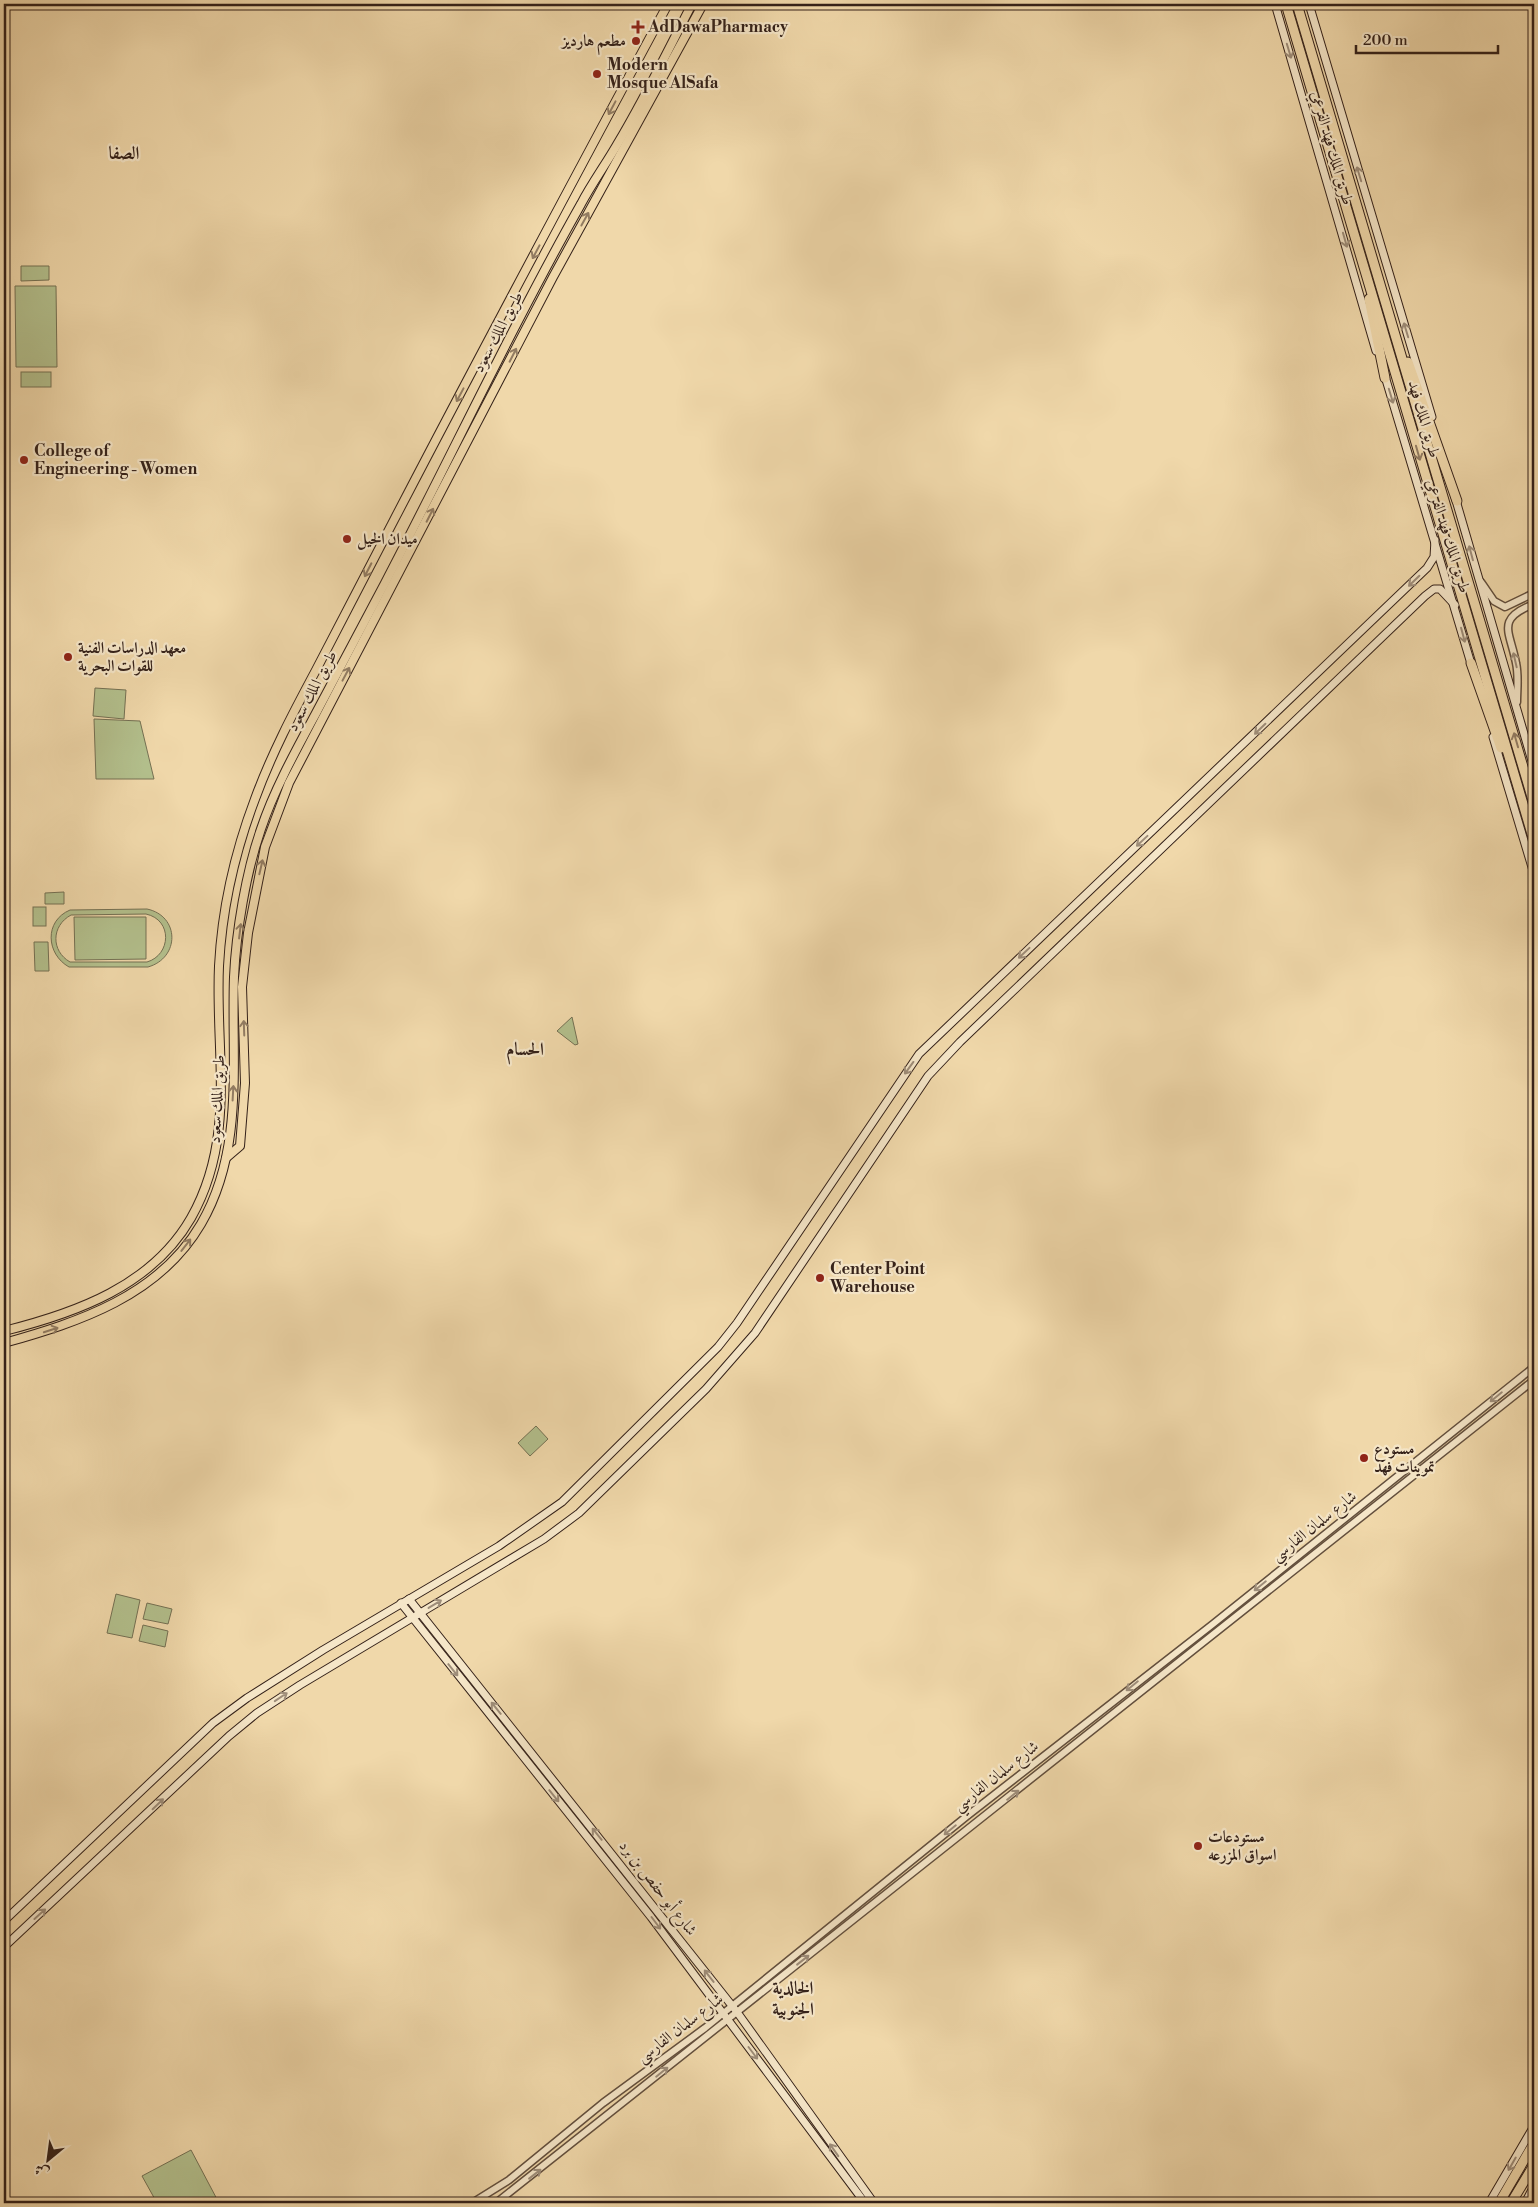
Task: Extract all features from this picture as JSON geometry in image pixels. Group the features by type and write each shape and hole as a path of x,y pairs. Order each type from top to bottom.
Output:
{"highway":[{"name":"طريق الملك فهد","path":"1286,4 1534,842"},
{"name":"طريق الملك فهد","path":"1297,4 1534,804"},
{"path":"1356,238 1385,378"},
{"path":"1370,250 1457,501"},
{"path":"1471,663 1534,842"},
{"path":"1499,2203 1534,2143"},
{"path":"1512,2203 1534,2165"}],"main road":[{"name":"طريق الملك سعود","path":"4,1332 78,1309 99,1300 128,1283 141,1274 174,1242 201,1200 212,1173 220,1125 219,976 224,919 232,876 255,798 272,757 308,684 668,4"},
{"name":"طريق الملك سعود","path":"4,1343 97,1313 125,1299 157,1276 182,1250 199,1227 212,1202 231,1136 234,1075 234,973 244,900 260,830 294,753 387,580 456,439 582,201 620,141 692,4"},
{"path":"226,1158 240,1146 245,1083 242,987 250,924 266,847 289,784 553,277 703,4"},
{"name":"طريق الملك فهد الفرعي","path":"1275,4 1351,260 1366,322 1455,604 1534,874"},
{"name":"طريق الملك فهد الفرعي","path":"1309,4 1457,501 1534,768"},
{"path":"4,1921 213,1723 254,1694 499,1546 562,1502 718,1347 742,1315 919,1054 1427,568 1434,557 1435,540"},
{"path":"4,1947 229,1736 258,1713 300,1684 544,1540 579,1513 686,1410 755,1333 928,1076 960,1042 1426,596 1434,589 1440,588 1455,604"},
{"name":"شارع أبو حفص بن برد","path":"409,1599 737,2012 874,2203"},
{"name":"شارع أبو حفص بن برد","path":"401,1604 643,1906 865,2203"},
{"path":"1490,2203 1534,2126"},
{"path":"1525,2203 1534,2186"}],"street":[{"path":"1478,578 1494,601 1505,607 1533,592 1534,604 1516,613 1507,624 1517,666 1516,709"},
{"name":"شارع سلمان الفارسي","path":"496,2203 726,2016 732,2006 967,1816 1213,1624 1534,1367"},
{"name":"شارع سلمان الفارسي","path":"472,2203 509,2180 603,2103 726,2016 737,2012 1534,1380"}],"green space":[{"path":"21,266 49,266 49,280 21,281"},
{"path":"15,286 56,286 57,367 16,367"},
{"path":"21,372 51,372 51,387 21,387"},
{"path":"95,688 126,690 124,719 93,716"},
{"path":"94,719 140,721 154,779 96,779"},
{"path":"64,892 64,904 45,904 45,893"},
{"path":"33,907 46,907 46,926 33,926"},
{"path":"147,909 158,913 166,920 170,928 172,937 170,947 166,955 148,967 69,967 56,954 51,938 52,929 56,922 70,910","holes":["146,914 155,917 165,930 166,938 161,952 147,962 70,962 59,952 56,938 57,932 64,920 71,915"]},
{"path":"74,917 146,917 146,959 75,960"},
{"path":"34,942 48,942 49,971 35,971"},
{"path":"572,1017 578,1044 575,1045 557,1031"},
{"path":"536,1426 548,1439 530,1456 518,1443"},
{"path":"116,1594 140,1600 132,1638 107,1633"},
{"path":"147,1603 172,1609 168,1624 143,1619"},
{"path":"143,1625 168,1631 165,1647 139,1641"},
{"path":"191,2150 219,2203 157,2203 142,2176"}],"place":[{"name":"AdDawaPharmacy","path":"638,27"},
{"name":"مطعم هارديز","path":"636,41"},
{"name":"Modern Mosque AlSafa","path":"597,74"},
{"name":"College of Engineering - Women","path":"24,460"},
{"name":"ميدان الخيل","path":"347,539"},
{"name":"معهد الدراسات الفنية للقوات البحرية","path":"68,657"},
{"name":"Center Point Warehouse","path":"820,1278"},
{"name":"مستودع تموينات فهد","path":"1364,1458"},
{"name":"مستودعات اسواق المزرعه","path":"1198,1846"}],"district":[{"name":"الصفا","path":"124,153"},
{"name":"الحسام","path":"525,1049"},
{"name":"الخالدية الجنوبية","path":"793,1998"}]}
